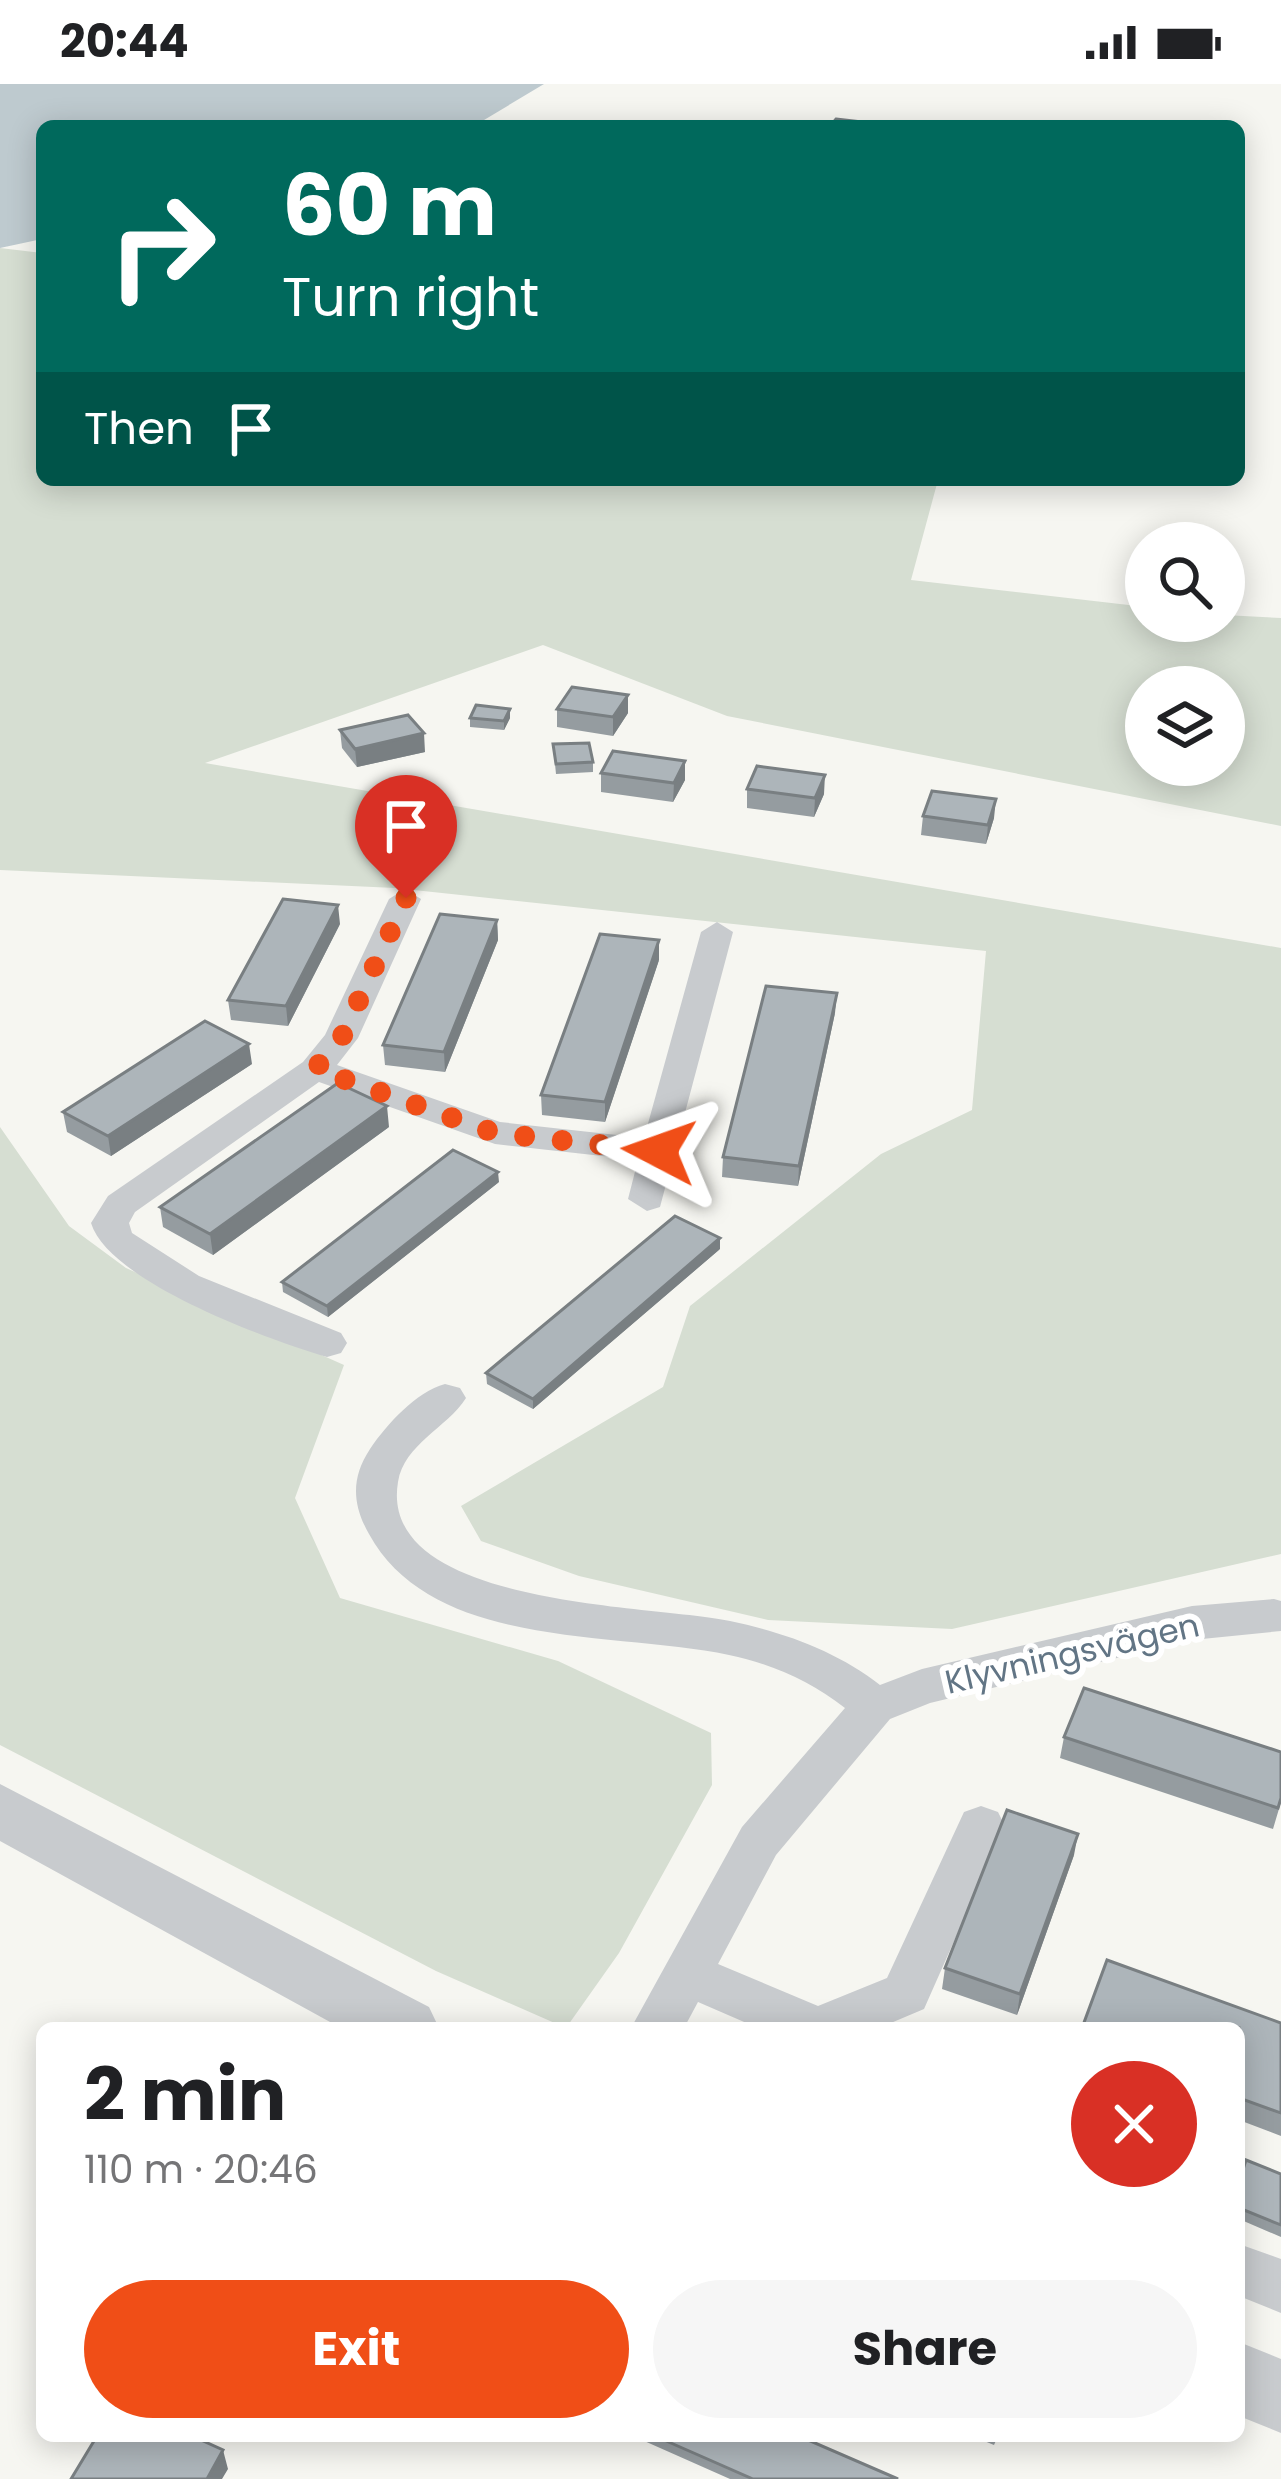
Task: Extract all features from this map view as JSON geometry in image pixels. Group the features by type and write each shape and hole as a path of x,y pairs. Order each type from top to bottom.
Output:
{"street":[{"path":"327,1343 185,1285 115,1239 110,1223 122,1204 315,1069 341,1039 406,898"},
{"path":"647,1199 717,932"},
{"path":"315,1069 495,1133 659,1151"},
{"path":"445,1398 399,1440 375,1474 375,1512 406,1558 453,1590 535,1614 650,1623 797,1655 844,1680 874,1706"},
{"name":"Klyvningsvägen","path":"661,2022 759,1841 874,1706 922,1687 1192,1623 1274,1616"},
{"path":"0,1810 193,1919 393,2022"},
{"path":"837,2022 906,1993 981,1826"},
{"path":"689,1975 799,2022"},
{"path":"1245,2272 1281,2286"},
{"path":"1245,2381 1281,2396"}],"shaded area":[{"path":"0,84 544,84 484,120 36,120 36,240 0,248"},
{"path":"0,248 36,252 36,486 936,486 911,580 1125,605 1125,642 1245,642 1245,616 1281,618 1281,826 727,716 543,645 205,763 1281,948 1281,1554 952,1629 768,1620 579,1576 481,1541 461,1506 663,1387 690,1306 881,1154 972,1110 986,951 395,888 0,870"},
{"path":"0,1127 69,1226 126,1268 344,1365 295,1498 340,1598 558,1661 711,1733 712,1785 619,1953 570,2022 552,2022 436,1971 0,1745"}],"building":[{"path":"572,687 628,695 613,717 557,709"},
{"path":"476,705 510,709 504,721 470,718"},
{"path":"408,715 424,733 355,749 340,730"},
{"path":"589,743 593,762 556,764 553,744"},
{"path":"613,751 685,761 674,783 601,773"},
{"path":"757,766 825,775 815,798 747,789"},
{"path":"932,791 996,799 988,825 923,816"},
{"path":"283,899 338,905 286,1006 228,1000"},
{"path":"440,914 497,920 444,1052 383,1045"},
{"path":"600,934 659,940 605,1102 541,1095"},
{"path":"766,986 837,993 799,1166 723,1157"},
{"path":"205,1021 249,1044 108,1136 63,1112"},
{"path":"338,1083 387,1106 210,1234 160,1207"},
{"path":"453,1150 498,1172 327,1306 282,1282"},
{"path":"675,1216 720,1238 533,1399 486,1373"},
{"path":"1084,1688 1281,1752 1278,1808 1064,1737"},
{"path":"1007,1810 1078,1834 1020,1994 945,1968"},
{"path":"1107,1960 1281,2023 1281,2113 1245,2100 1245,2022 1084,2022"},
{"path":"1245,2163 1281,2174 1281,2225 1245,2210"},
{"path":"93,2442 205,2442 223,2450 207,2479 71,2479"},
{"path":"669,2442 813,2442 898,2479 753,2479"}],"route":[{"path":"406,898 341,1039 315,1069 495,1133 659,1151"}]}
